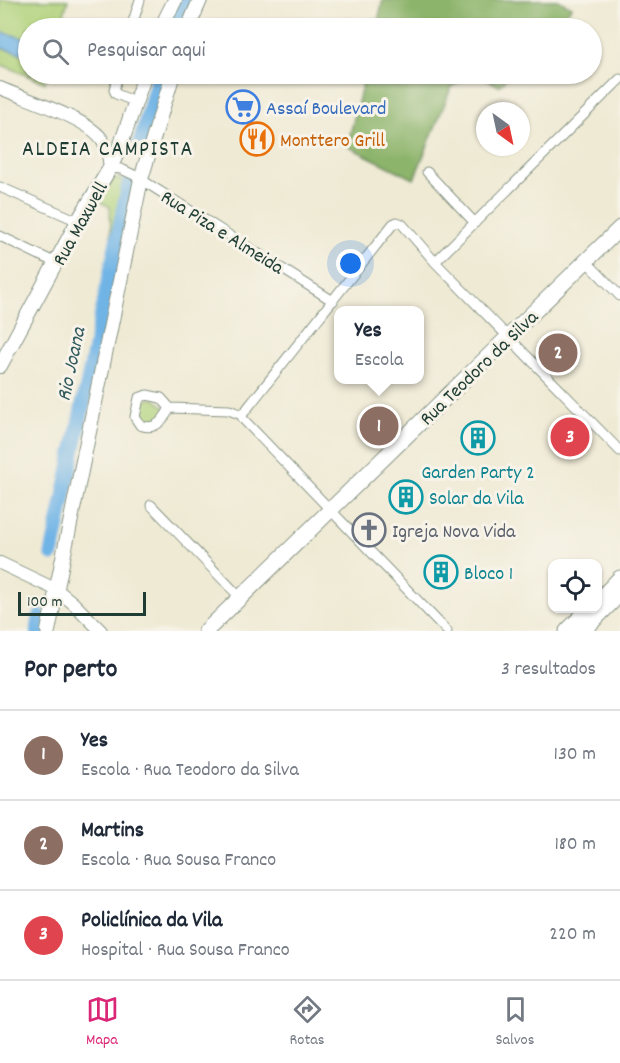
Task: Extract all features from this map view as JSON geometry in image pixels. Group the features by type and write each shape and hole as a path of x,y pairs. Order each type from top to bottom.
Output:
{"main road":[{"path":"166,18 175,0"},
{"path":"192,18 200,0"},
{"name":"Rua Maxwell","path":"0,366 78,221 110,168 120,147 142,84"},
{"path":"48,631 141,179 170,84"},
{"name":"Rua Teodoro da Silva","path":"206,631 620,228"},
{"path":"602,596 620,578"},
{"path":"583,631 620,594"},
{"path":"567,631 586,613"}],"street":[{"path":"134,18 140,0"},
{"path":"435,262 620,79"},
{"path":"116,84 114,90 117,94 136,102"},
{"path":"0,88 91,128 103,141 108,153 110,168"},
{"name":"Rua Piza e Almeida","path":"110,168 121,169 141,179 333,301"},
{"path":"427,172 475,223"},
{"path":"0,187 78,221"},
{"path":"242,414 393,224 398,222 620,451"},
{"path":"0,236 56,263"},
{"path":"586,261 620,296"},
{"path":"170,408 229,410 242,414"},
{"path":"242,414 243,419 447,631"},
{"path":"151,505 234,591"},
{"path":"0,563 57,590 101,631"}],"green space":[{"path":"0,0 68,0 63,18 18,18 18,72 0,64"},
{"path":"383,0 558,0 572,7 562,18 378,18"},
{"path":"362,84 457,84 451,88 414,179 347,146"},
{"path":"111,177 123,180 111,237 110,207 98,201"},
{"path":"154,398 167,409 164,416 149,426 138,419 139,402"}],"water":[{"path":"1,32 18,36 18,52 0,48"}],"waterway":[{"name":"Rio Joana","path":"178,18 186,0"},
{"name":"Rio Joana","path":"138,151 156,84"},
{"name":"Rio Joana","path":"52,554 129,184"},
{"name":"Rio Joana","path":"38,631 40,617"}],"place":[{"name":"Assaí Boulevard","path":"243,107"},
{"name":"Monttero Grill","path":"257,139"},
{"name":"Martins","path":"558,353"},
{"name":"Yes","path":"379,426"},
{"name":"Policlínica da Vila","path":"570,437"},
{"name":"Garden Party 2","path":"478,438"},
{"name":"Solar da Vila","path":"406,497"},
{"name":"Igreja Nova Vida","path":"369,530"},
{"name":"Bloco 1","path":"441,572"}],"district":[{"name":"ALDEIA CAMPISTA","path":"108,147"}]}
